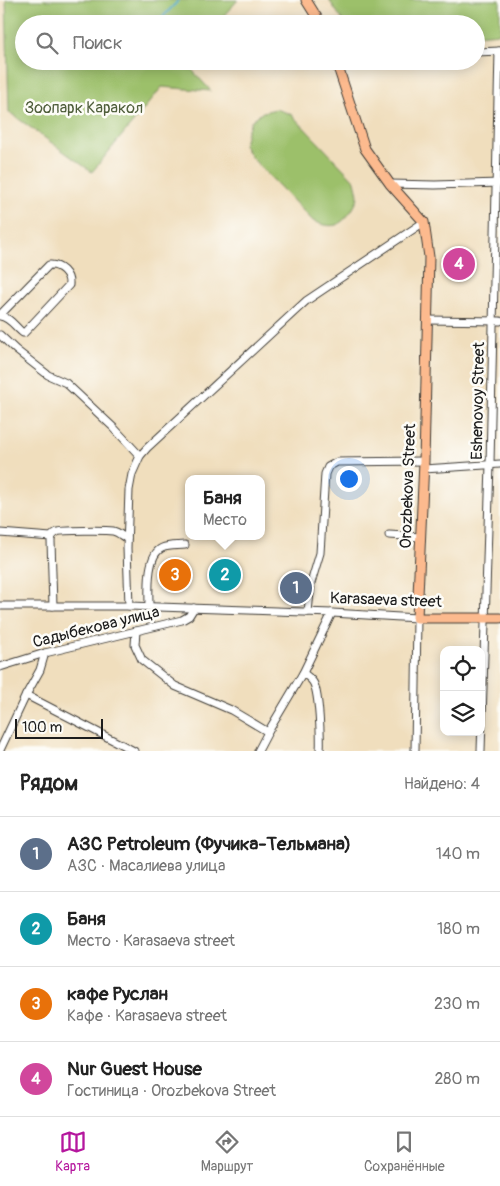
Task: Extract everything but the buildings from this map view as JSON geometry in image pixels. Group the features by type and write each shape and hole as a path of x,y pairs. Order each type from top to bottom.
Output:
{"main road":[{"path":"306,0 315,15"},
{"path":"339,70 365,150 390,184 424,222"},
{"name":"Orozbekova Street","path":"417,618 424,465 429,257 424,222"},
{"name":"Karasaeva street","path":"417,618 500,618"}],"street":[{"path":"485,52 499,51"},
{"name":"Eshenovoy Street","path":"481,751 490,464 497,321 499,51"},
{"path":"390,184 498,183"},
{"path":"129,606 127,539 129,490 132,474 140,456 306,301 424,222"},
{"path":"49,265 57,266 68,276 70,285 24,333 19,331 7,318 0,316 49,265"},
{"path":"427,320 497,321"},
{"path":"0,335 48,375 66,383 114,428 140,456"},
{"path":"308,612 311,583 320,553 325,474 328,467 337,462 424,465 500,464"},
{"path":"0,533 52,537 62,531 106,530 115,532 127,539"},
{"path":"389,536 421,537"},
{"path":"52,537 53,606"},
{"path":"149,607 149,576 156,553 160,548 185,546"},
{"name":"Karasaeva street","path":"0,606 129,606 417,618"},
{"name":"Садыбекова улица","path":"0,667 45,653 182,620 194,608"},
{"path":"258,751 302,673 332,613"},
{"name":"Orozbekova Street","path":"415,751 417,618"},
{"path":"136,631 135,645 142,660 176,686 231,710 268,732"},
{"path":"0,750 40,670 45,653"},
{"path":"302,673 313,681 316,691 320,751"},
{"path":"26,695 134,751"}],"green space":[{"name":"Зоопарк Каракол","path":"6,0 238,0 224,15 15,15 15,70 192,70 211,91 162,87 92,172 9,112"},
{"path":"329,0 500,0 500,33 485,34 485,15 339,15"},
{"path":"276,109 291,114 355,181 358,195 357,201 350,213 340,223 330,226 313,221 251,157 244,145 252,120 263,112"}],"waterway":[{"path":"165,15 179,0"}],"place":[{"name":"Nur Guest House","path":"459,264"},
{"name":"кафе Руслан","path":"175,575"},
{"name":"Баня","path":"225,575"},
{"name":"АЗС Petroleum (Фучика-Тельмана)","path":"296,588"}]}
